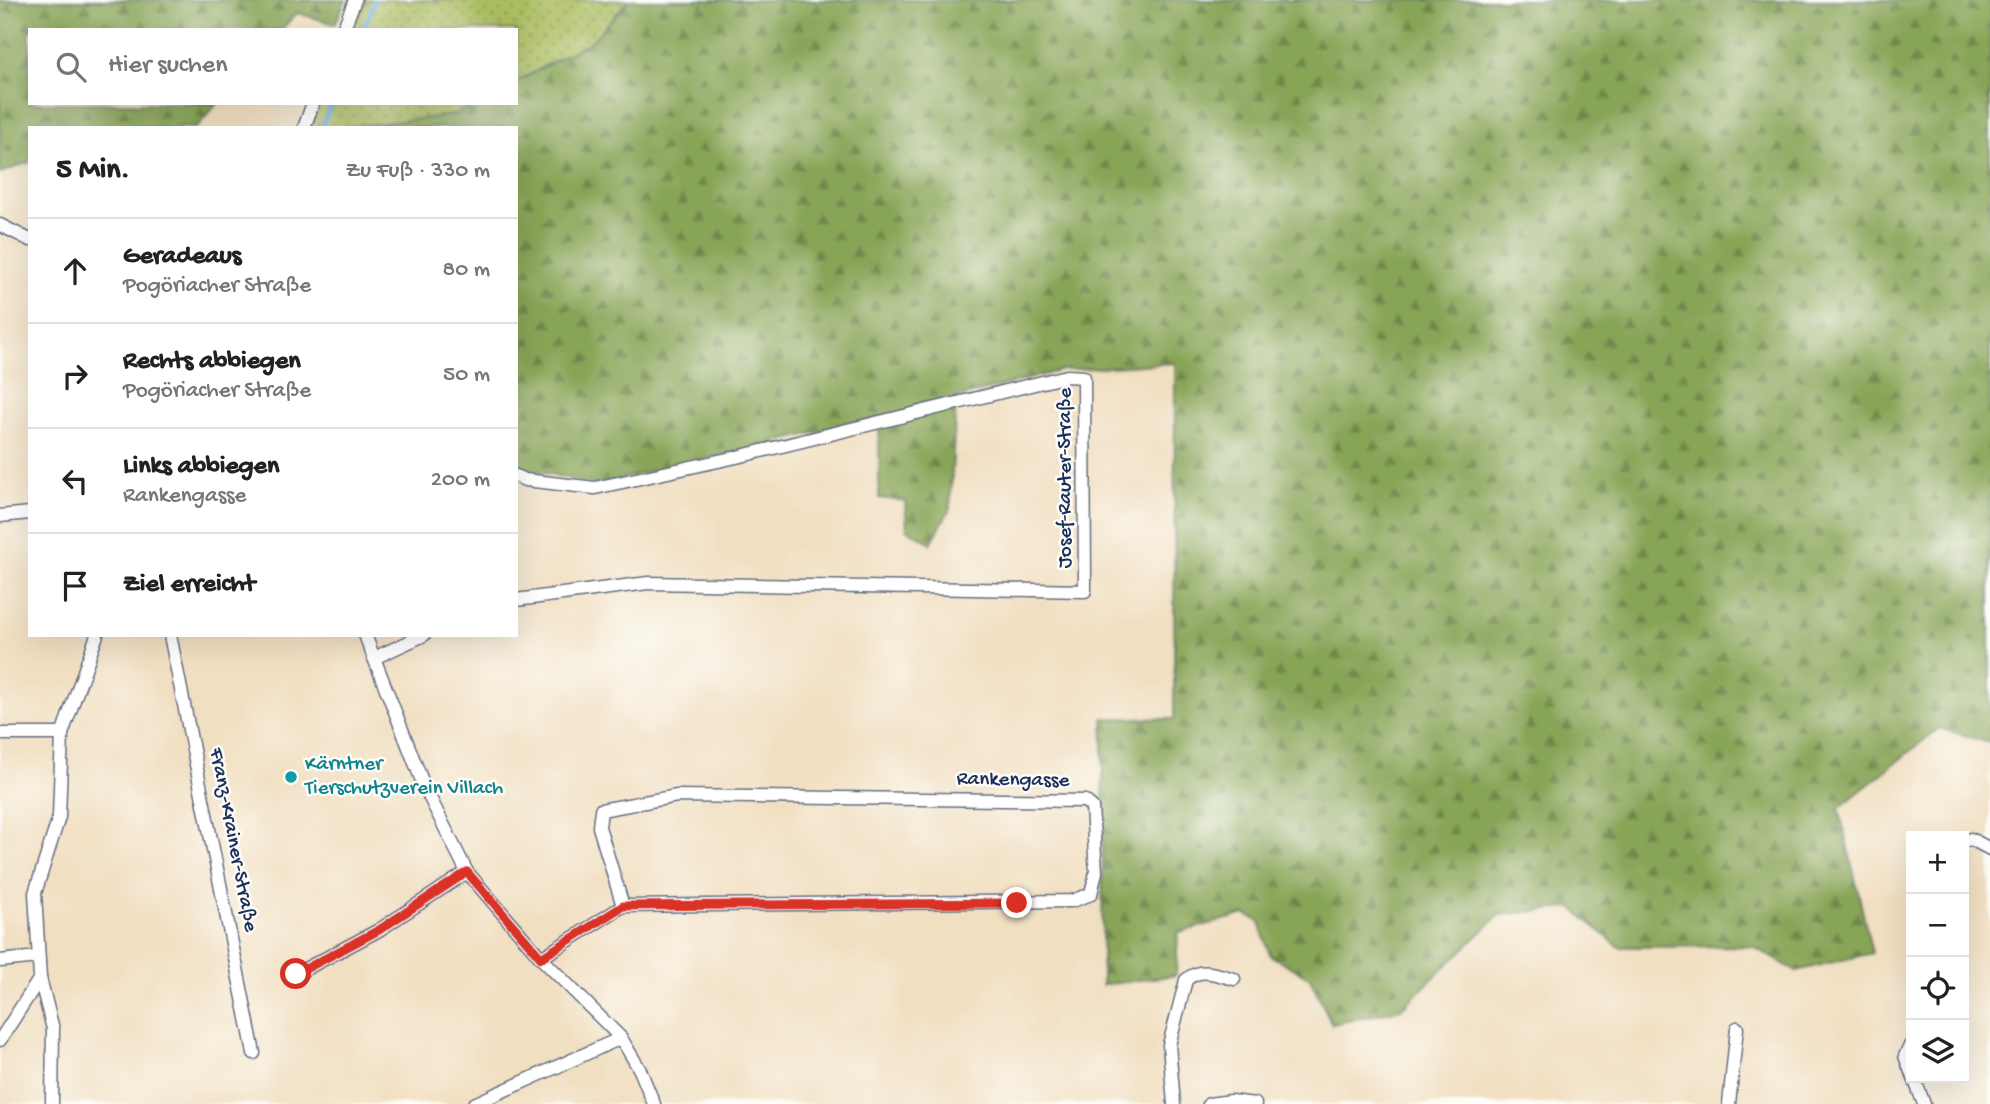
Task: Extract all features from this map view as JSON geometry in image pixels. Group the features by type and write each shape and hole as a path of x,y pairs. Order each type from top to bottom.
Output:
{"street":[{"path":"343,28 355,0"},
{"path":"305,126 312,105"},
{"path":"0,225 28,239"},
{"name":"Josef-Rauter-Straße","path":"518,477 595,488 741,456 1067,376 1084,377 1085,591 648,583 518,600"},
{"path":"0,516 28,513"},
{"path":"52,1104 53,1029 40,978 35,893 59,817 62,734 96,637"},
{"name":"Franz-Krainer-Straße","path":"170,637 254,1053"},
{"path":"366,637 424,786 467,872 541,958 621,1038 640,1070 654,1104"},
{"path":"373,658 420,637"},
{"path":"0,734 62,734"},
{"name":"Rankengasse","path":"677,796 1084,801 1092,807 1096,872 1094,883 1091,894 1072,901 623,906 599,827 601,810 677,796"},
{"path":"1969,840 1990,849"},
{"path":"296,974 379,930 467,872"},
{"path":"541,958 623,906"},
{"path":"0,961 38,957"},
{"path":"1174,1104 1169,1045 1186,980 1201,971 1234,979"},
{"path":"0,1040 40,978"},
{"path":"1729,1104 1737,1028"},
{"path":"474,1104 621,1038"},
{"path":"1916,1083 1924,1104"},
{"path":"1209,1104 1231,1101 1255,1104"}],"green space":[{"path":"0,0 346,0 335,24 297,13 283,28 28,28 28,105 216,105 198,126 28,126 28,163 0,173"},
{"path":"366,0 629,0 592,41 518,81 518,28 352,28"},
{"path":"629,0 1990,0 1990,743 1939,728 1839,808 1872,953 1796,971 1752,946 1619,947 1571,907 1499,915 1401,1009 1332,1024 1310,978 1270,955 1259,921 1245,914 1178,933 1176,975 1102,985 1103,718 1174,719 1175,363 1062,370 956,398 950,509 931,543 907,529 905,501 879,498 879,418 595,485 518,466 518,126 359,126 455,115 473,105 518,105 518,81 592,41"},
{"path":"318,105 473,105 455,115 359,126 311,126"}],"waterway":[{"path":"364,28 375,0"},
{"path":"322,126 331,105"}],"place":[{"name":"Kärntner Tierschutzverein Villach","path":"291,777"}],"route":[{"path":"296,974 379,930 467,872 541,958 623,906 1017,903"}]}
